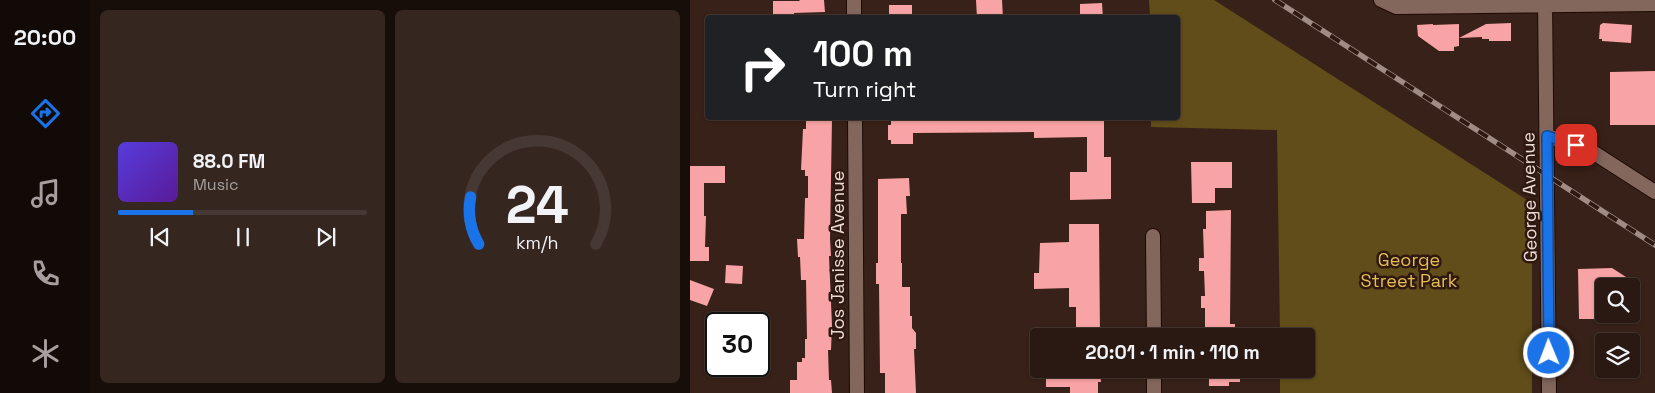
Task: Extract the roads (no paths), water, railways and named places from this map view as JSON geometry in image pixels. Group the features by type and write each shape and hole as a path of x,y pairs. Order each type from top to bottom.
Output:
{"street":[{"path":"854,0 854,15"},
{"path":"1381,0 1396,7 1546,2 1655,4"},
{"name":"George Avenue","path":"1546,2 1549,393"},
{"name":"Jos Janisse Avenue","path":"855,120 857,393"},
{"path":"1547,136 1588,149 1655,192"},
{"path":"1153,236 1154,328"},
{"path":"1154,378 1154,393"}],"railway":[{"path":"1275,0 1655,245"}],"park label":[{"name":"George Street Park","path":"1409,269"}]}
